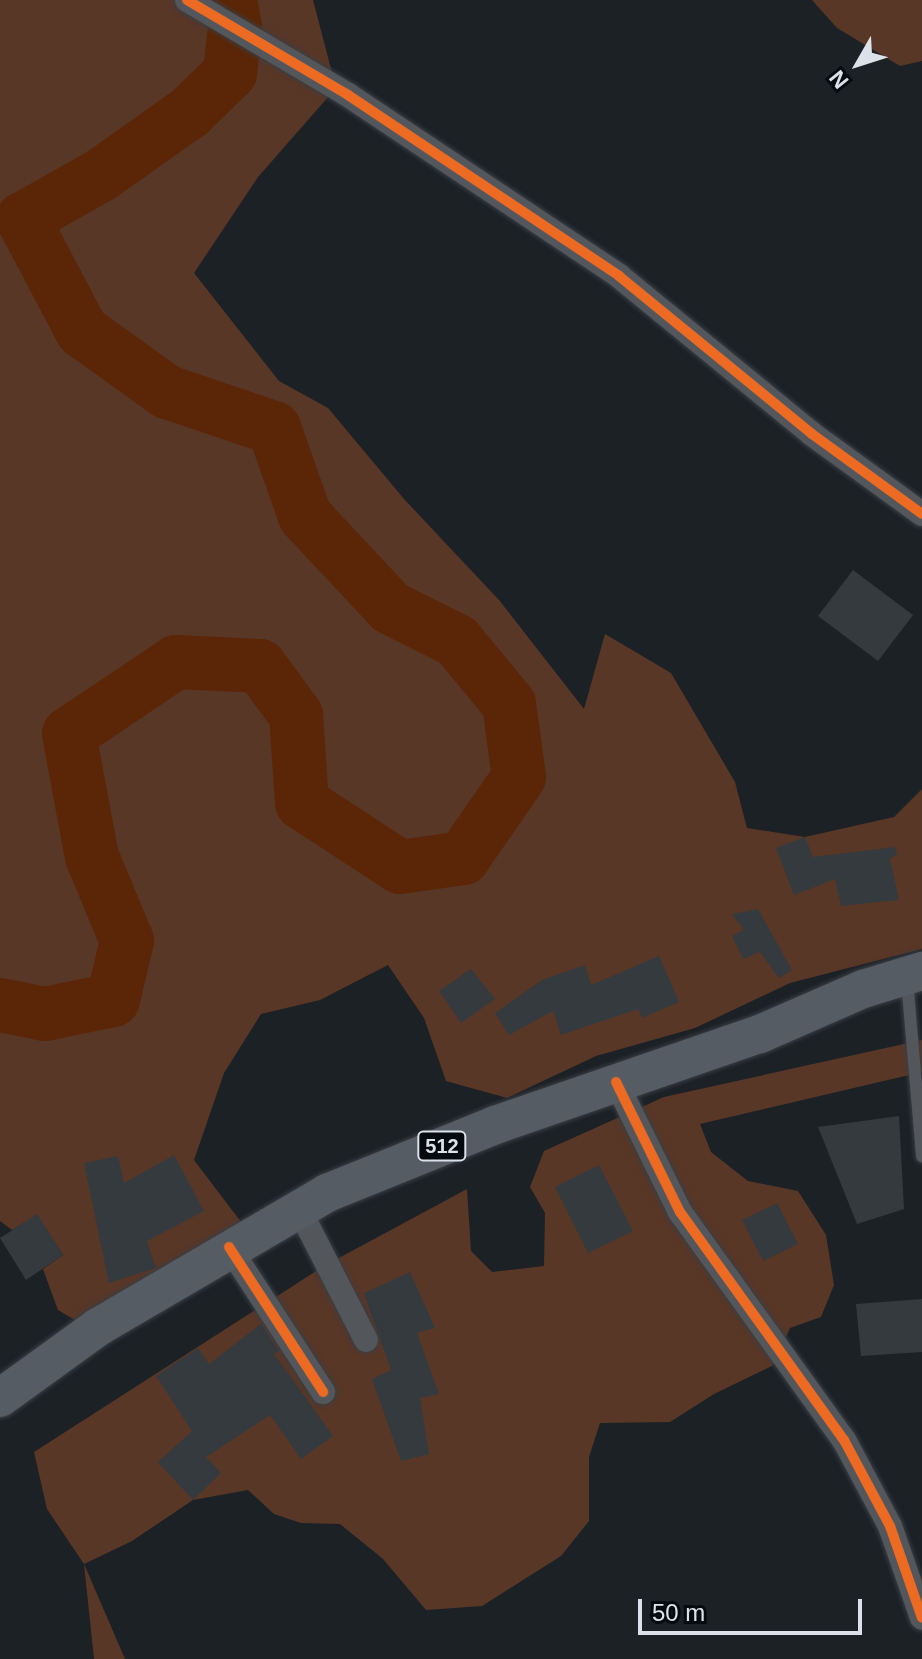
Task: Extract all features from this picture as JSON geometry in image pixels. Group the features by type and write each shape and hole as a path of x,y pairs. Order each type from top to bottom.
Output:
{"main road":[{"name":"512","path":"0,1398 98,1327 229,1247 299,1209 481,1130 760,1034 914,972"}],"street":[{"path":"188,0 237,25 619,276 812,434 922,514"},
{"path":"616,1082 680,1212 844,1440 890,1526 922,1618"},
{"path":"299,1209 366,1340"},
{"path":"229,1247 323,1392"}],"lane":[{"path":"914,972 922,1156"}],"shaded area":[{"path":"0,0 313,0 336,88 258,177 194,273 279,381 328,408 404,499 499,600 584,709 605,634 671,673 735,782 747,828 805,837 894,817 922,789 922,949 790,983 695,1028 596,1056 507,1098 446,1081 424,1018 388,965 320,1000 261,1014 224,1073 194,1160 254,1239 85,1326 58,1310 43,1269 63,1255 37,1215 12,1230 0,1221"},
{"path":"812,0 922,0 922,61 900,66 837,28"},
{"path":"922,1040 922,1072 700,1124 711,1152 748,1181 798,1191 826,1235 834,1285 821,1317 790,1328 772,1366 714,1394 670,1422 600,1423 589,1457 589,1521 561,1556 482,1606 426,1610 383,1559 340,1524 301,1523 274,1514 248,1490 193,1500 132,1541 84,1564 47,1509 34,1452 324,1266 467,1189 471,1251 492,1272 544,1266 545,1213 530,1187 544,1151 664,1097"},
{"path":"84,1564 125,1659 94,1659"}],"building":[{"path":"853,570 913,615 878,661 818,616"},
{"path":"805,837 813,857 895,847 897,855 890,858 899,900 841,906 835,879 794,895 776,848"},
{"path":"758,909 792,970 779,978 760,952 743,959 732,936 744,930 732,914"},
{"path":"659,956 679,1002 642,1018 638,1009 561,1035 553,1011 509,1035 495,1013 542,980 585,965 591,985"},
{"path":"471,969 495,999 461,1023 439,991"},
{"path":"899,1116 904,1209 857,1224 818,1127"},
{"path":"174,1155 204,1211 147,1241 156,1268 109,1283 84,1163 118,1156 124,1183"},
{"path":"599,1165 633,1231 588,1253 555,1187"},
{"path":"777,1203 798,1244 763,1261 742,1220"},
{"path":"37,1214 63,1255 26,1280 0,1238"},
{"path":"410,1272 435,1328 417,1333 439,1394 420,1398 429,1454 401,1461 372,1379 391,1370 364,1293"},
{"path":"922,1299 922,1352 861,1356 856,1304"},
{"path":"261,1324 279,1351 274,1354 333,1436 301,1459 270,1415 206,1457 221,1473 193,1500 158,1462 192,1431 156,1376 198,1348 209,1364"}],"waterway":[{"path":"0,1005 45,1014 113,1000 127,941 92,857 69,734 176,662 260,666 296,715 302,803 400,867 463,858 519,777 509,704 457,641 391,608 305,516 274,428 167,392 82,331 23,219 101,175 190,112 230,73 235,27 230,0"}],"cycle path":[{"path":"187,0 348,95 619,276 812,434 922,514"},
{"path":"616,1082 680,1212 844,1440 890,1526 922,1618"},
{"path":"229,1247 323,1392"}]}
